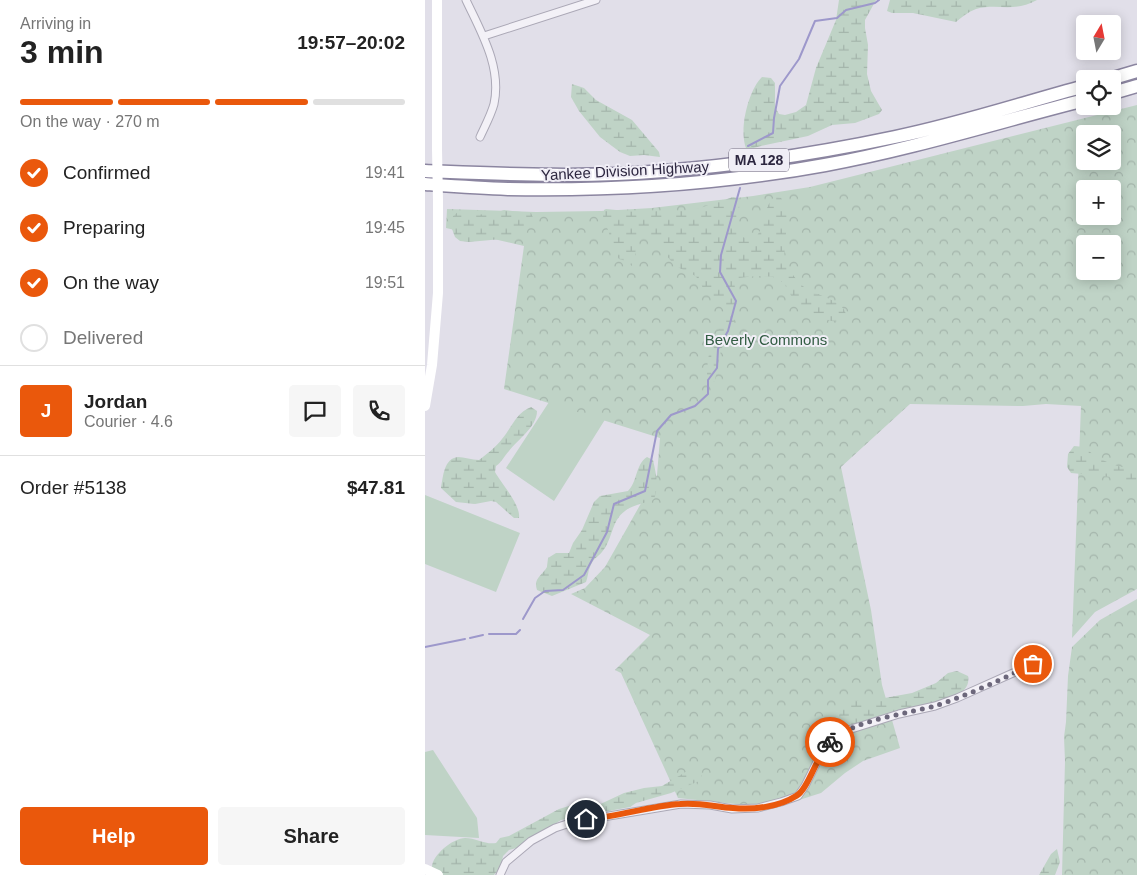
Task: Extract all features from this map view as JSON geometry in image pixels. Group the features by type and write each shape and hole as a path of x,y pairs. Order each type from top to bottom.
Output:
{"highway":[{"path":"1121,76 1137,72"},
{"path":"1121,91 1137,86"},
{"name":"Yankee Division Highway","path":"425,171 533,176 652,172 715,166 828,150 897,137 1076,88"},
{"name":"Yankee Division Highway","path":"425,184 507,189 596,188 731,179 825,165 904,148 1076,102"}],"street":[{"path":"425,406 432,365 437,293 437,0"},
{"path":"467,0 484,36 492,59 496,89 491,112 480,137"},
{"path":"484,36 596,0"},
{"path":"500,875 506,862 531,841 555,828 573,822 681,804 758,808 798,796 825,748 845,731 942,703 995,682 1033,664"},
{"path":"425,869 438,875"}],"green space":[{"path":"839,0 876,0 865,20 868,45 867,74 871,91 882,110 879,114 855,123 832,125 808,136 761,146 750,149 748,152 745,144 744,124 752,92 757,83 762,77 771,78 775,83 775,107 779,114 785,115 796,112 806,105 816,68 836,20"},
{"path":"890,0 1037,0 1020,6 976,9 956,22 913,13 892,13 887,11"},
{"path":"572,84 584,88 596,100 632,120 659,152 660,157 630,156 620,152 600,137 579,111 571,97"},
{"name":"Beverly Commons","path":"1137,105 1137,589 1095,612 1072,638 1081,406 1046,404 1023,406 910,404 841,467 871,610 882,685 900,748 863,761 821,793 774,808 678,798 621,673 615,670 650,635 571,594 585,588 605,567 657,475 660,438 504,389 524,246 446,228 447,209 536,212 601,211 652,208 810,187 1097,115 1121,115 1121,109"},
{"path":"776,196 781,198 788,209 784,258 788,266 804,287 832,300 844,309 846,315 844,322 819,318 802,309 797,305 783,283 776,278 762,276 737,278 735,289 739,299 738,312 722,348 715,381 710,384 707,383 709,354 725,316 725,309 703,289 696,277 678,267 657,244 647,238 641,236 637,239 635,255 638,265 632,266 626,261 619,259 611,247 609,233 603,216 604,210 646,213 682,211 700,208 733,197 738,198 739,204 737,227 745,238 754,239 761,229 768,205"},
{"path":"504,210 531,213 534,220 523,232 512,238 469,242 460,241 455,237 452,229 453,216 458,212 481,214"},
{"path":"564,379 611,410 554,501 506,468"},
{"path":"531,407 537,411 531,428 496,466 495,472 514,501 519,518 514,518 496,502 475,504 456,502 441,488 447,464 453,458 479,460 500,442 522,413"},
{"path":"1074,446 1084,447 1095,456 1113,465 1127,468 1137,477 1137,495 1132,491 1127,482 1113,477 1071,473 1067,467 1068,454"},
{"path":"647,457 653,460 656,475 657,484 654,499 632,507 620,515 606,547 591,564 586,582 552,596 537,590 537,580 547,567 548,558 556,553 569,553 582,530 594,502 600,496 628,491 640,464"},
{"path":"425,495 520,533 496,592 425,564"},
{"path":"1137,599 1137,875 1062,875 1064,737 1072,647 1100,620"},
{"path":"957,671 968,676 968,682 964,690 955,696 927,707 894,716 852,726 842,724 839,711 843,704 850,700 868,701 912,693 936,683 948,673"},
{"path":"433,750 477,818 479,838 425,835 425,752"},
{"path":"696,769 702,775 699,781 671,793 636,803 630,807 561,820 520,847 509,850 503,856 501,866 494,875 442,875 432,868 435,858 439,853 449,844 460,839 469,838 496,843 500,838 509,836 559,809 569,806 592,808 624,793 662,786 689,770"},
{"path":"1057,849 1060,862 1055,875 1039,875 1051,854"}],"waterway":[{"path":"748,146 773,133 780,86 799,59 815,21 837,18 846,10 875,3 879,0"},
{"path":"523,619 535,598 545,591 563,590 584,575 607,532 614,504 645,491 657,431 671,415 695,406 708,394 708,380 717,368 718,349 728,331 736,301 720,272 721,255 740,188"},
{"path":"489,634 516,634 520,630"},
{"path":"470,638 483,635"},
{"path":"425,647 465,639"}],"way so far":[{"path":"830,742 845,731 899,714 935,706 995,682 1033,664"}],"route":[{"path":"586,819 609,817 681,804 758,808 781,802 798,796 815,764 830,742"}]}
